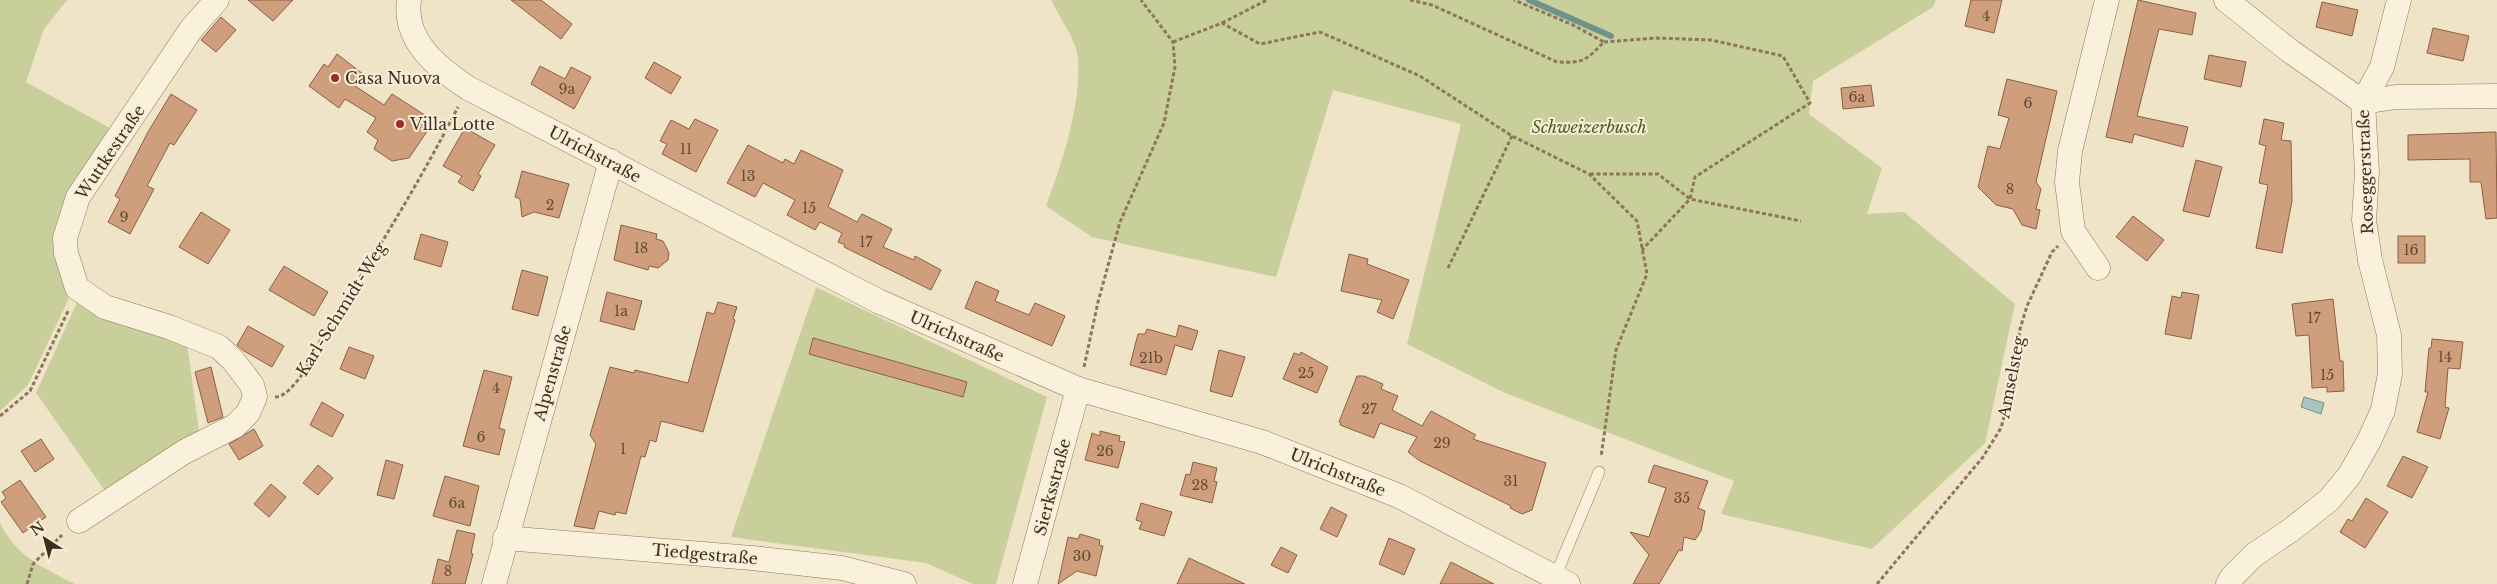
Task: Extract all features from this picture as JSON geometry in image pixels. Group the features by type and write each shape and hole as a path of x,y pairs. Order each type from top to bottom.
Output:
{"street":[{"name":"Wuttkestraße","path":"217,0 192,28 78,197 65,238 66,252 77,288 106,307 169,327 218,347 232,358 252,386 254,397"},
{"name":"Ulrichstraße","path":"410,0 408,10 416,40 440,69 468,88 878,301 1078,389 1262,442 1399,496 1561,580"},
{"path":"2098,268 2073,231 2068,204 2067,182 2070,151 2107,0"},
{"path":"2226,0 2290,51 2363,102 2396,97 2497,96"},
{"name":"Roseggerstraße","path":"2228,584 2232,577 2254,555 2329,500 2349,476 2370,442 2383,410 2390,374 2389,334 2370,260 2364,220 2367,172 2363,102 2382,67 2399,0"},
{"name":"Alpenstraße","path":"494,584 505,538 611,162"},
{"name":"Sierksstraße","path":"1025,584 1078,389"},
{"path":"79,521 184,452 235,426 248,413 254,397"},
{"name":"Tiedgestraße","path":"505,538 761,559 842,568 904,584"}],"lane":[{"path":"1561,580 1599,472"}],"path":[{"path":"1078,389 1098,302 1120,222 1164,123 1175,67 1173,42 1141,0"},
{"path":"1173,42 1222,23 1267,0"},
{"path":"1410,0 1432,5 1557,62 1579,63 1590,56 1604,42"},
{"path":"1514,0 1573,25 1604,42 1656,38 1711,40 1783,56 1810,103 1695,177 1690,199 1642,250"},
{"path":"1222,23 1260,44 1320,32 1420,76 1512,136 1589,174 1637,221 1647,274 1616,350 1599,472"},
{"name":"Karl-Schmidt-Weg","path":"254,397 279,397 301,375 327,328 419,182 468,88"},
{"path":"1448,268 1512,136"},
{"path":"1589,174 1658,174 1690,199 1801,221"},
{"name":"Amselsteg","path":"1877,584 1983,457 2001,428 2009,398 2020,328 2027,306 2052,252 2073,231"},
{"path":"0,416 30,391 71,306"},
{"path":"27,584 34,564 51,544 79,521"}],"green space":[{"path":"0,0 67,0 44,29 26,82 117,132 75,191 71,289 68,300 28,385 0,411"},
{"name":"Schweizerbusch","path":"1051,0 1936,0 1933,7 1813,81 1809,114 1882,168 1867,214 1904,212 2015,304 1985,443 1872,549 1721,514 1734,481 1505,393 1407,344 1461,124 1333,90 1276,277 1092,237 1046,206 1065,151 1070,130 1077,89 1078,70 1075,46"},
{"path":"816,287 1047,397 996,584 973,584 926,563 731,537"},
{"path":"80,296 187,343 200,438 108,495 36,393"},
{"path":"0,523 7,535 23,553 75,584 0,584"}],"water":[{"path":"2304,397 2324,403 2321,414 2301,407"}],"building":[{"path":"248,0 293,0 273,21"},
{"path":"511,0 541,0 572,24 561,39"},
{"path":"1971,0 2002,0 1994,33 1965,26"},
{"path":"2138,0 2196,13 2192,35 2159,29 2137,116 2188,127 2183,147 2134,134 2132,143 2106,137"},
{"path":"2322,2 2358,10 2352,36 2316,27"},
{"path":"221,17 236,30 216,52 201,40"},
{"path":"2433,28 2469,36 2463,61 2427,53"},
{"path":"337,54 363,74 355,86 384,105 392,94 431,119 425,128 428,130 409,158 392,161 374,149 378,140 367,132 376,118 345,99 339,108 309,86 324,64 328,67"},
{"path":"2209,55 2246,62 2241,87 2204,79"},
{"path":"654,62 681,77 671,94 645,78"},
{"path":"540,66 565,79 571,67 591,77 574,109 531,84"},
{"path":"2007,79 2057,91 2036,182 2041,189 2036,209 2040,210 2036,229 2022,225 2013,209 1996,205 1978,187 1988,146 2000,149 2009,118 1998,115"},
{"path":"1871,85 1874,106 1843,109 1841,88"},
{"path":"171,94 197,110 174,145 170,143 147,186 154,189 130,234 108,222 120,199 115,196 148,132"},
{"path":"695,119 718,130 696,172 662,154 667,144 660,141 671,120 689,129"},
{"path":"2264,119 2284,123 2281,140 2291,141 2292,201 2282,253 2256,248 2268,185 2259,183 2266,146 2259,144"},
{"path":"465,128 495,145 478,174 481,176 473,191 458,182 462,176 443,166"},
{"path":"2496,132 2497,218 2486,219 2481,182 2470,182 2470,159 2408,160 2408,135"},
{"path":"748,145 783,163 785,159 794,164 801,150 843,170 828,207 857,222 862,214 892,229 883,247 914,260 915,256 941,270 931,290 844,247 845,245 838,242 842,233 820,222 815,230 787,215 795,200 763,183 755,197 727,183"},
{"path":"2196,160 2222,167 2209,217 2183,211"},
{"path":"522,171 569,184 559,218 534,212 522,217 520,199 515,197"},
{"path":"201,212 230,230 208,264 179,247"},
{"path":"2133,216 2164,240 2147,261 2116,237"},
{"path":"621,225 657,234 656,239 663,241 669,253 668,260 658,268 649,266 648,270 614,260"},
{"path":"421,234 448,242 441,267 414,259"},
{"path":"2398,236 2425,236 2425,263 2398,263"},
{"path":"1349,254 1368,259 1367,264 1409,280 1393,319 1377,312 1382,300 1341,291"},
{"path":"284,266 328,292 314,316 269,290"},
{"path":"522,270 548,277 538,316 512,309"},
{"path":"976,281 999,291 995,301 1029,315 1035,303 1065,316 1052,346 965,308"},
{"path":"607,292 642,301 634,330 600,321"},
{"path":"2182,292 2199,295 2191,339 2165,334 2172,296 2181,298"},
{"path":"2333,299 2340,361 2343,361 2344,391 2327,392 2327,387 2312,388 2309,335 2296,336 2292,304"},
{"path":"718,302 737,307 703,432 661,421 656,442 650,440 645,457 641,456 626,514 616,512 615,515 599,511 594,529 574,526 596,444 590,435 610,367 634,373 635,370 688,383 707,312 714,314"},
{"path":"1179,325 1198,331 1192,350 1175,345 1166,375 1130,365 1138,334 1145,334 1147,329 1176,337"},
{"path":"248,326 284,346 272,367 237,345"},
{"path":"813,338 967,382 963,397 809,354"},
{"path":"2432,339 2463,342 2460,369 2448,368 2445,407 2449,408 2440,439 2417,432 2428,392 2425,392 2429,348 2431,348"},
{"path":"349,347 374,356 365,379 340,369"},
{"path":"1219,350 1245,357 1232,397 1210,391"},
{"path":"1301,352 1328,367 1317,393 1283,379 1294,353 1300,355"},
{"path":"211,367 223,417 208,423 195,372"},
{"path":"484,370 512,377 499,428 505,430 499,455 463,446"},
{"path":"1357,376 1364,376 1383,384 1381,389 1398,396 1392,410 1422,426 1431,411 1476,435 1473,439 1546,463 1532,510 1522,514 1510,508 1511,506 1420,461 1408,452 1417,437 1380,423 1374,438 1340,425 1341,423 1339,422"},
{"path":"322,402 344,415 332,437 310,425"},
{"path":"254,429 263,446 239,460 229,444"},
{"path":"1100,431 1120,436 1119,441 1125,442 1118,468 1085,460 1092,433 1100,436"},
{"path":"41,439 54,459 35,472 21,451"},
{"path":"2403,456 2428,467 2412,498 2387,486"},
{"path":"386,460 403,465 394,499 377,495"},
{"path":"1193,462 1217,468 1214,481 1217,482 1212,503 1180,495 1186,474 1190,475"},
{"path":"318,465 333,478 318,495 303,483"},
{"path":"1654,465 1708,481 1698,508 1705,511 1701,531 1695,540 1684,537 1682,551 1679,550 1659,584 1633,584 1649,555 1630,532 1649,537 1666,488 1648,482"},
{"path":"445,476 479,486 470,526 433,516"},
{"path":"20,480 46,517 23,533 1,502 6,498 2,492"},
{"path":"271,484 286,497 269,517 254,504"},
{"path":"2366,498 2388,512 2365,548 2340,532 2348,519 2352,521"},
{"path":"1141,503 1172,512 1164,536 1139,529 1142,522 1136,520"},
{"path":"1331,507 1347,515 1337,537 1320,529"},
{"path":"457,530 475,534 471,553 473,554 465,584 432,584 438,559 449,562"},
{"path":"1080,534 1100,540 1099,545 1103,546 1096,576 1077,571 1058,584 1068,537 1078,539"},
{"path":"1389,538 1415,549 1404,575 1379,564"},
{"path":"1281,547 1297,555 1288,573 1271,565"},
{"path":"1189,558 1245,584 1177,584"},
{"path":"1451,562 1494,584 1440,584"}],"waterway":[{"path":"1529,0 1611,36"}],"place":[{"name":"Casa Nuova","path":"335,78"},
{"name":"Villa Lotte","path":"400,124"}]}
